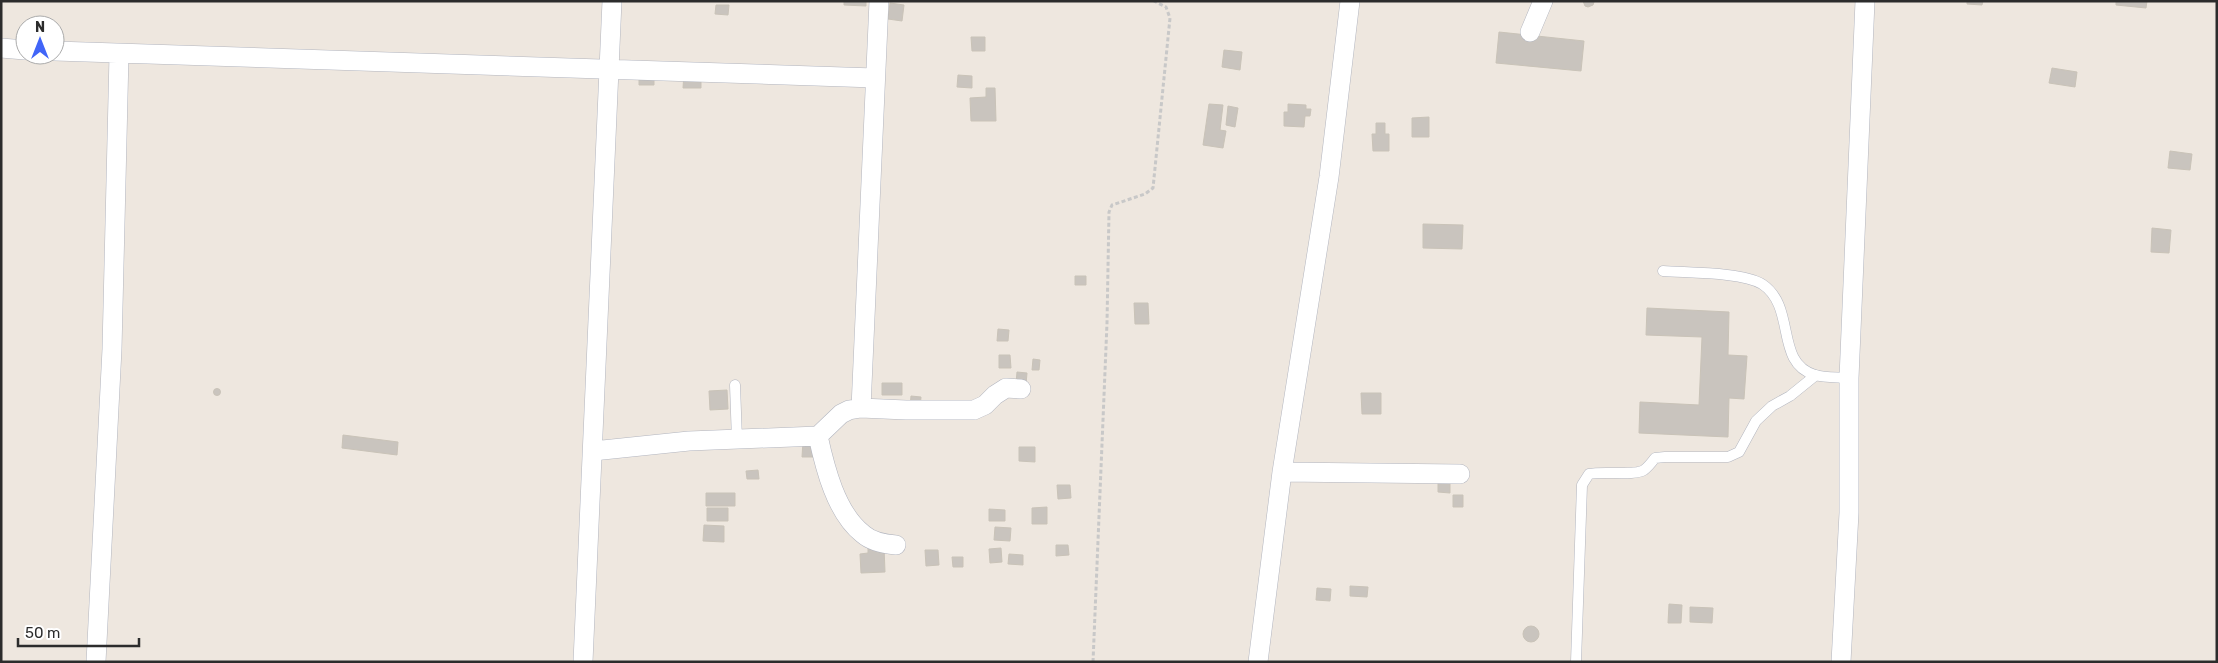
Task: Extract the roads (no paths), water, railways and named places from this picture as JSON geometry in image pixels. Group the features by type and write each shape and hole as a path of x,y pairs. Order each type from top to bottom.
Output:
{"street":[{"path":"583,662 612,1"},
{"path":"861,408 879,1"},
{"path":"1258,662 1282,472 1329,177 1350,1"},
{"path":"1530,32 1543,1"},
{"path":"1841,662 1849,513 1849,378 1865,1"},
{"path":"1,48 15,49"},
{"path":"65,52 119,55 609,68 875,78"},
{"path":"96,662 112,349 119,55"},
{"path":"593,451 689,441 818,436 841,414 849,410 861,408 974,410 985,405 994,395 1006,388 1022,388"},
{"path":"818,436 830,484 850,522 864,536 880,543 896,545"},
{"path":"1282,472 1460,474"}],"lane":[{"path":"1663,271 1741,277 1760,283 1774,294 1781,307 1789,346 1794,359 1803,370 1816,375 1849,378"},
{"path":"1576,662 1582,485 1590,474 1601,472 1638,472 1645,470 1655,458 1665,456 1728,457 1739,452 1756,421 1772,406 1790,396 1816,375"},
{"path":"735,385 737,440"}]}
